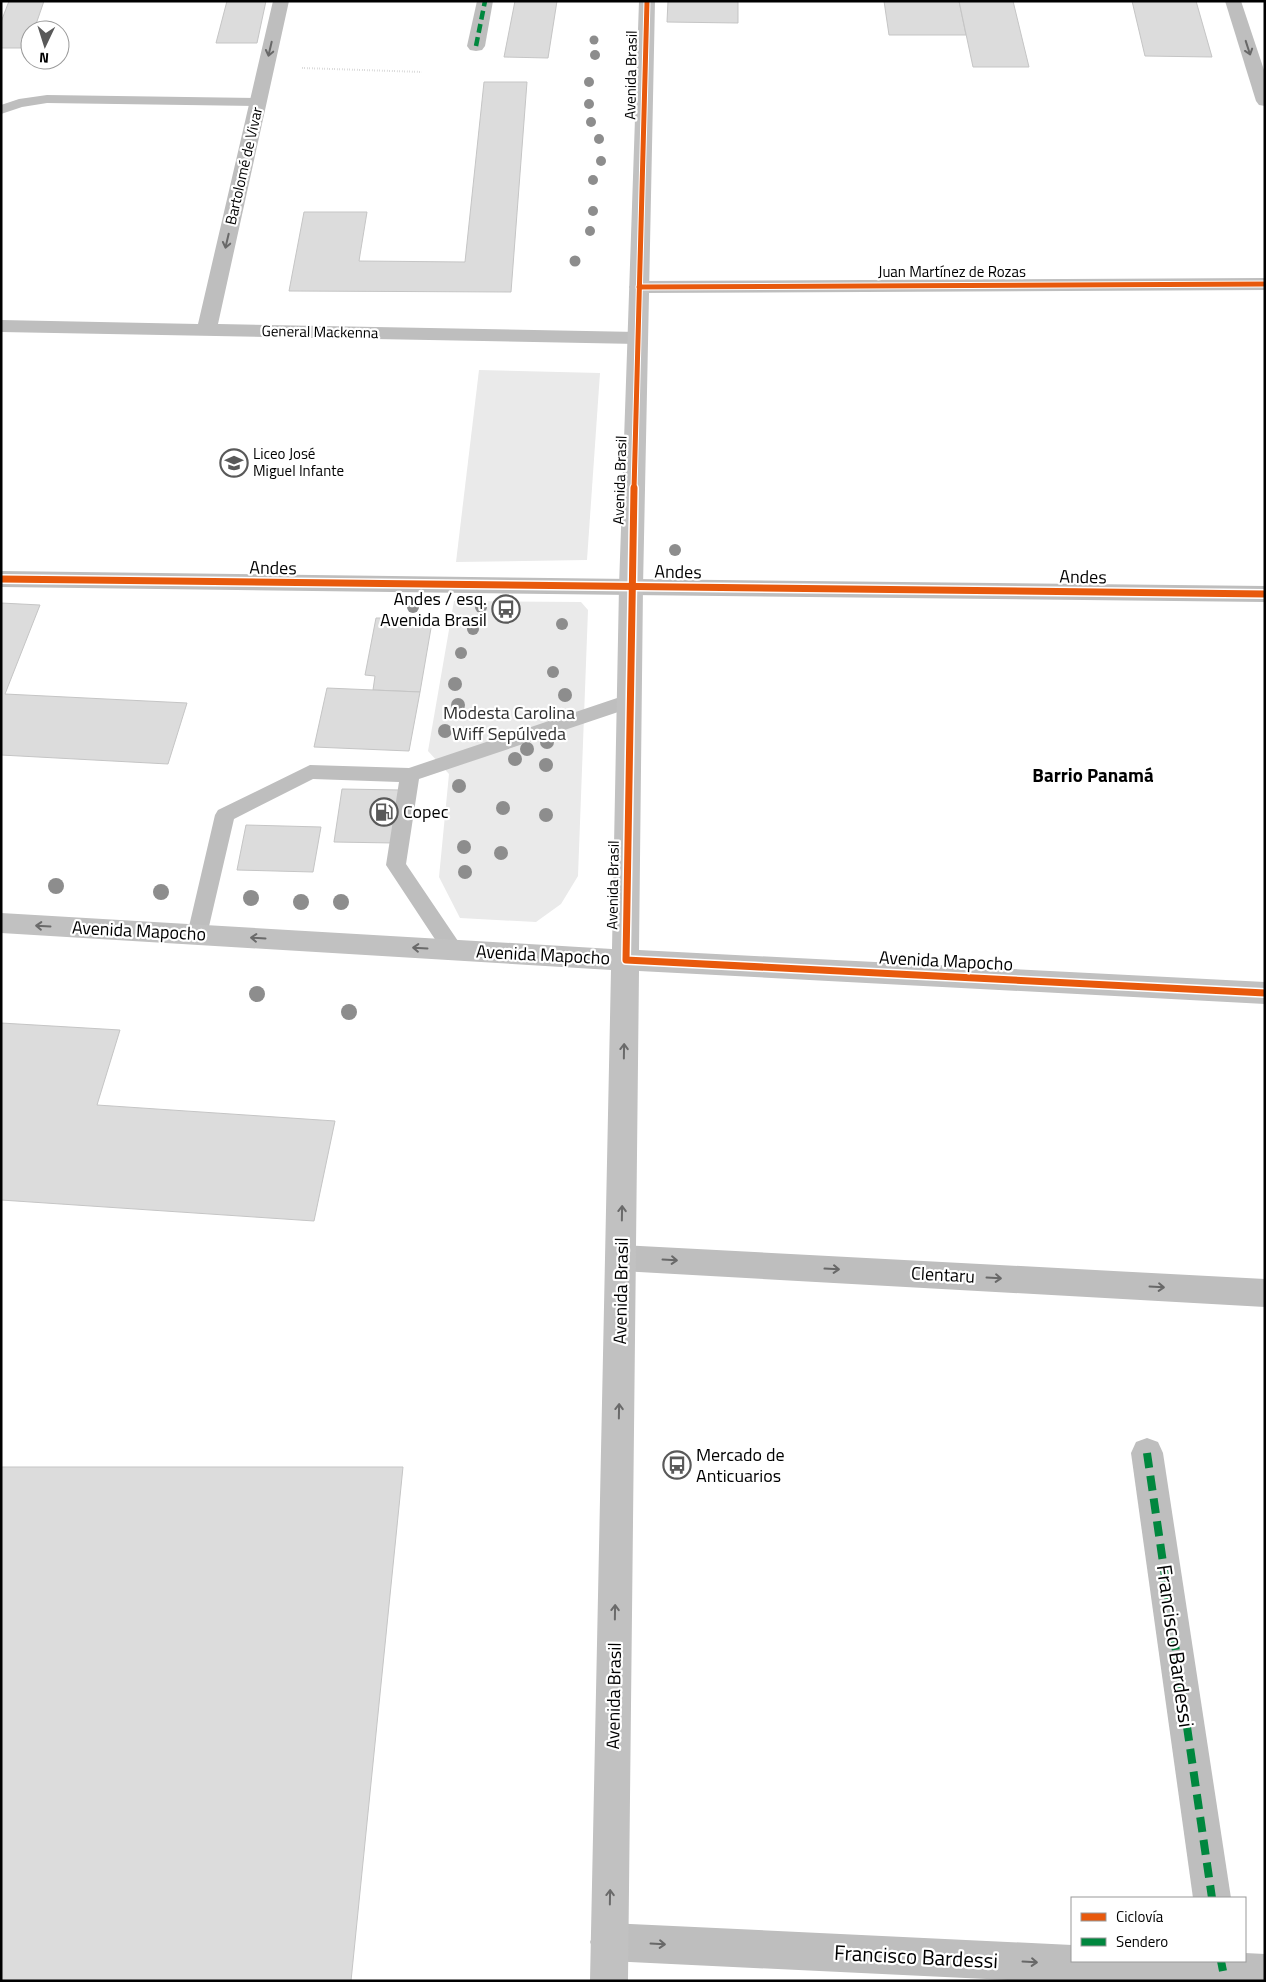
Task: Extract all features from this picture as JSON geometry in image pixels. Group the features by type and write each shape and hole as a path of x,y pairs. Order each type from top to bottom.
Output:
{"main road":[{"name":"Avenida Brasil","path":"609,1981 631,587 647,1"},
{"name":"Avenida Mapocho","path":"1,923 626,960 1265,993"}],"street":[{"name":"Bartolomé de Vivar","path":"207,330 281,1"},
{"path":"476,46 485,1"},
{"path":"1233,1 1265,101"},
{"name":"Juan Martínez de Rozas","path":"639,287 1265,284"},
{"name":"General Mackenna","path":"1,326 638,338"},
{"name":"Andes","path":"1,580 1265,594"},
{"name":"Clentaru","path":"621,1258 1265,1293"},
{"name":"Francisco Bardessi","path":"1147,1453 1212,1897"},
{"name":"Francisco Bardessi","path":"609,1942 1071,1960"},
{"name":"Francisco Bardessi","path":"1120,1962 1222,1966 1265,1973"}],"lane":[{"path":"1,110 26,102 47,99 258,102"},
{"path":"196,935 225,815 310,772 410,775 629,701"},
{"path":"410,775 396,865 453,950"}],"path":[{"path":"301,68 422,72"}],"green space":[{"path":"479,370 600,373 587,560 456,562"},
{"name":"Modesta Carolina Wiff Sepúlveda","path":"454,601 581,602 588,610 578,876 561,904 536,922 460,918 439,877 449,774 428,751"}],"building":[{"path":"9,1 44,1 37,20 20,20 20,48 1,48 1,22"},
{"path":"227,1 266,1 257,43 216,43"},
{"path":"515,1 557,1 548,58 504,57"},
{"path":"668,1 738,1 738,23 667,22"},
{"path":"884,1 959,1 966,35 889,35"},
{"path":"959,1 1013,1 1029,67 973,67"},
{"path":"1132,1 1196,1 1212,57 1145,56"},
{"path":"484,82 527,82 511,292 289,291 304,212 367,212 359,261 465,262"},
{"path":"1,603 40,605 5,694 187,703 168,764 1,755"},
{"path":"376,618 421,618 431,628 420,692 373,690 375,676 365,675"},
{"path":"327,688 420,692 409,751 314,747"},
{"path":"342,789 401,790 394,843 334,842"},
{"path":"246,825 321,827 313,872 237,870"},
{"path":"1,1023 120,1030 97,1105 335,1121 314,1221 1,1200"},
{"path":"1,1467 403,1467 351,1981 1,1980"}],"marked path":[{"path":"476,46 485,1"},
{"path":"1147,1453 1212,1897"},
{"path":"1221,1962 1223,1971"}],"cycle path":[{"path":"647,1 631,587 626,960 1265,993"},
{"path":"639,287 1265,284"},
{"path":"1,579 1265,594"}],"place":[{"name":"Liceo José Miguel Infante","path":"234,463"},
{"name":"Andes / esq. Avenida Brasil","path":"506,609"},
{"name":"Copec","path":"384,812"},
{"name":"Mercado de Anticuarios","path":"677,1465"}],"district":[{"name":"Barrio Panamá","path":"1093,775"}]}
